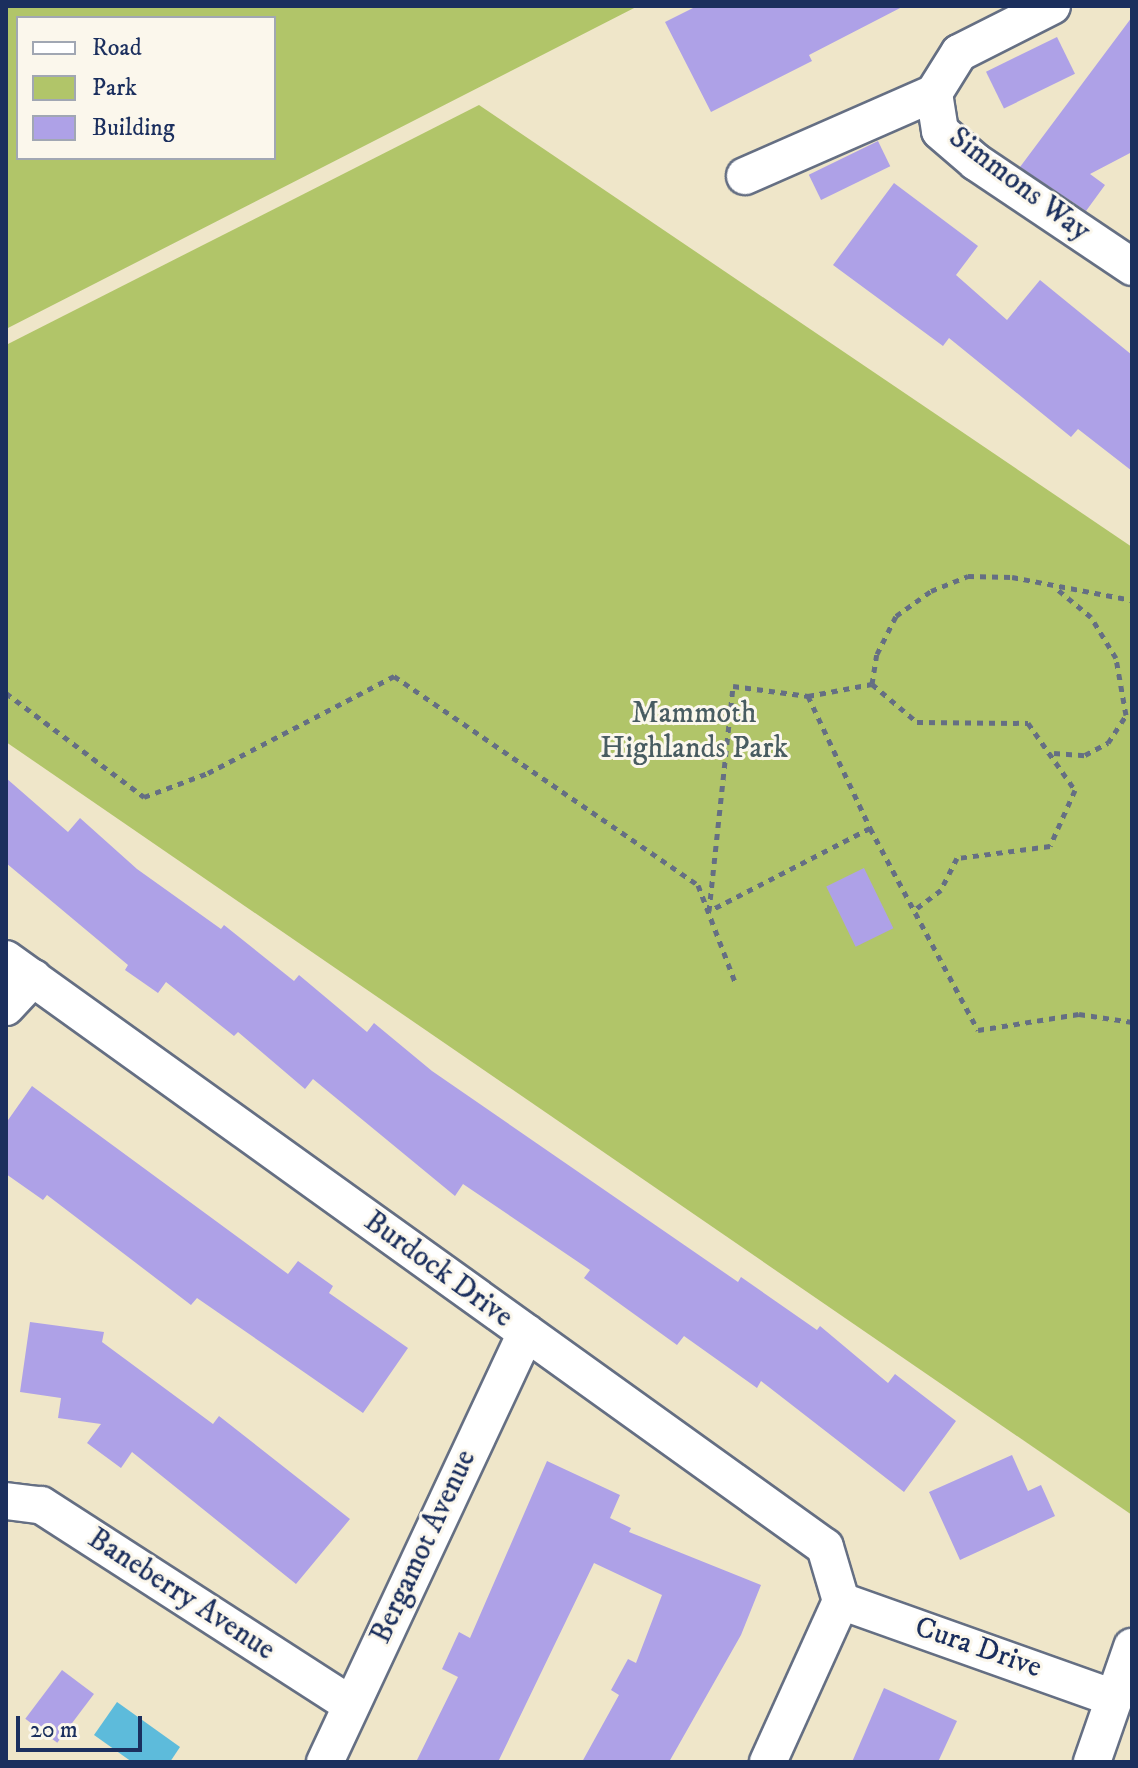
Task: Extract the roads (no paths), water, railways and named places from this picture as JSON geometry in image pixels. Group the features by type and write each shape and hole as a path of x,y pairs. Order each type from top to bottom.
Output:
{"street":[{"name":"Simmons Way","path":"1052,6 959,53 934,93 940,131 976,162 1132,267"},
{"path":"745,176 934,93"},
{"path":"6,1007 20,969"},
{"name":"Burdock Drive","path":"20,969 825,1547 841,1601"},
{"name":"Bergamot Avenue","path":"325,1762 526,1333"},
{"name":"Baneberry Avenue","path":"6,1501 41,1505 350,1704"},
{"path":"768,1762 841,1601"},
{"name":"Cura Drive","path":"841,1601 1114,1698"},
{"path":"1092,1762 1132,1647"}],"water":[{"path":"117,1702 180,1747 170,1762 132,1762 94,1735"}],"park label":[{"name":"Mammoth Highlands Park","path":"694,731"}]}
